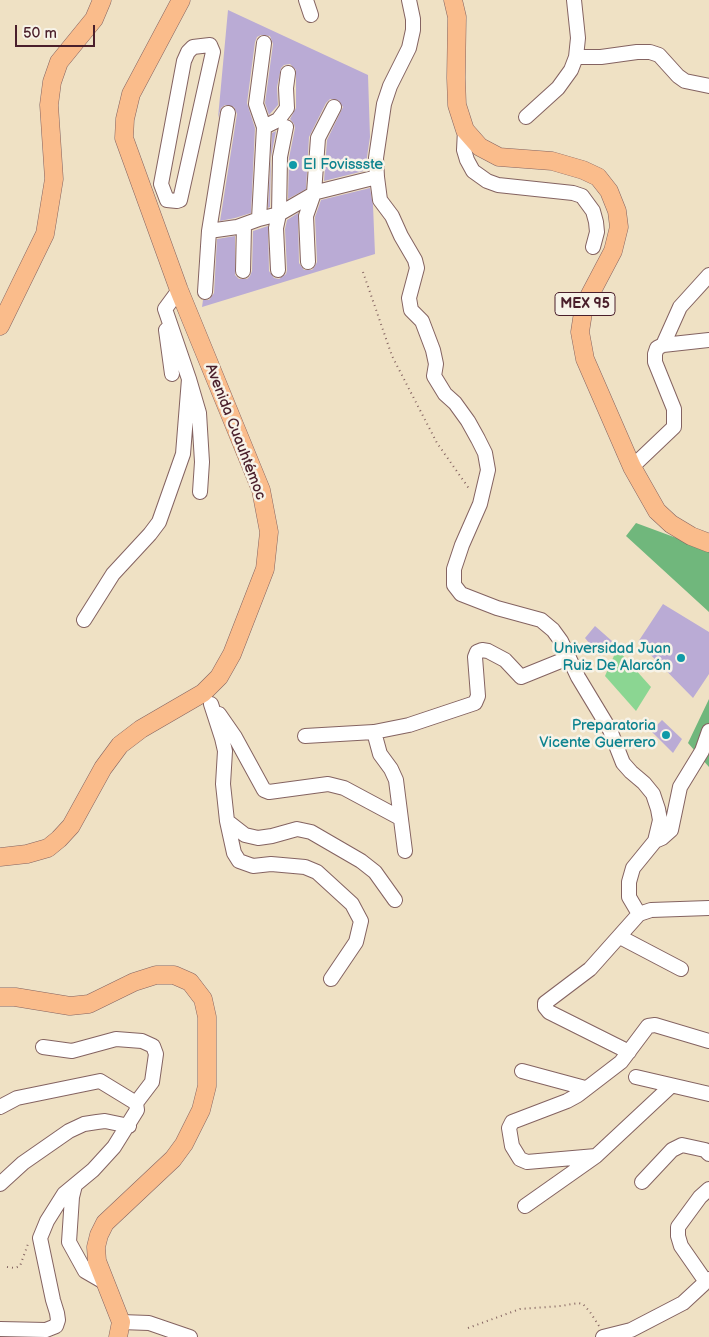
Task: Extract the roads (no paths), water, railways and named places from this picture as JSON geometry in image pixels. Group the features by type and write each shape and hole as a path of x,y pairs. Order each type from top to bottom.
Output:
{"main road":[{"path":"0,326 45,234 54,179 49,105 52,82 59,62 94,19 102,0"},
{"name":"Avenida Cuauhtémoc","path":"0,857 27,854 48,848 70,826 103,768 120,745 141,729 207,698 232,654 265,569 269,532 261,490 179,290 124,138 124,119 131,94 181,0"},
{"name":"MEX 95","path":"453,0 457,17 457,105 465,130 480,147 499,157 552,161 584,170 598,177 609,192 617,211 619,227 613,251 584,306 580,332 585,358 632,467 657,511 670,524 691,536 709,543"},
{"path":"0,997 15,997 70,1006 89,1004 134,982 156,975 174,975 190,982 203,999 207,1017 206,1086 201,1110 184,1144 173,1159 106,1223 99,1235 96,1247 97,1261 120,1329"}],"street":[{"path":"306,0 311,15"},
{"path":"409,0 413,30 409,48 390,86 384,104 376,158 377,177 380,200 392,216 415,260 417,268 409,298 411,310 422,321 433,350 436,364 434,376 445,394 455,403 468,421 485,453 488,470 480,504 462,544 454,569 454,585 461,594 497,608 541,620 553,630 561,641 568,658 610,730 623,763 653,794 660,820 655,841 633,868 629,882 629,897 639,914"},
{"path":"526,117 558,88 571,70 576,57 578,38 574,0"},
{"path":"259,219 264,127 256,104 264,43"},
{"path":"210,45 214,52 180,200 167,200 161,184 184,61 188,52 193,47 210,45"},
{"path":"576,57 601,57 650,52 659,55 685,81 709,86"},
{"path":"264,127 278,120 287,108 286,88 288,73"},
{"path":"308,262 306,216 314,193 318,138 334,108"},
{"path":"205,292 209,231 228,113"},
{"path":"278,270 276,228 279,214 280,157 286,127"},
{"path":"465,130 464,150 467,160 473,171 487,181 498,185 573,193 582,196 593,211 596,222 597,232 593,246"},
{"path":"209,231 244,225 279,214 314,193 377,177"},
{"path":"152,216 167,200"},
{"path":"243,271 244,225"},
{"path":"663,345 680,307 709,275"},
{"path":"172,374 164,320 166,309 179,290"},
{"path":"166,309 199,412 202,462 200,492"},
{"path":"632,467 674,427 674,409 655,362 657,348 663,345 709,340"},
{"path":"84,620 113,574 159,522 183,454 190,379"},
{"path":"305,736 374,732 409,726 475,703 478,696 475,658 477,652 482,650 505,660 521,677 568,658"},
{"path":"207,698 235,737 264,790 269,792 328,784 344,788 400,818"},
{"path":"207,698 225,751 223,784 227,821 234,853 240,861 253,866 271,864 305,867 317,872 352,904 361,921 356,942 331,979"},
{"path":"655,841 671,830 680,788 702,751 709,730"},
{"path":"374,732 380,754 391,769 396,780 405,851"},
{"path":"227,821 245,835 258,838 297,829 311,832 368,866 395,900"},
{"path":"629,1052 549,1012 545,1007 545,1003 590,969 639,914 651,910 709,908"},
{"path":"620,937 681,969"},
{"path":"596,1156 527,1162 520,1159 512,1146 509,1128 512,1122 578,1095 621,1062 648,1026 655,1025 709,1041"},
{"path":"0,1329 46,1330 56,1326 58,1320 57,1313 40,1238 47,1221 64,1194 93,1170 114,1147 129,1126 137,1110 136,1103 152,1082 156,1054 153,1046 142,1041 116,1039 72,1051 43,1047"},
{"path":"522,1071 585,1088"},
{"path":"636,1077 709,1094"},
{"path":"0,1107 17,1098 100,1081 136,1103"},
{"path":"525,1206 596,1156 671,1086"},
{"path":"0,1184 43,1149 74,1128 105,1121 129,1126"},
{"path":"642,1182 672,1150 682,1145 705,1150 709,1154"},
{"path":"76,1185 72,1198 69,1242 85,1271 104,1282"},
{"path":"604,1337 632,1333 683,1303 707,1280 681,1246 678,1227 709,1189"},
{"path":"120,1329 149,1323 190,1337"}],"place":[{"name":"El Fovissste","path":"293,165"},
{"name":"Universidad Juan Ruiz De Alarcón","path":"681,658"},
{"name":"Preparatoria Vicente Guerrero","path":"666,735"}]}
